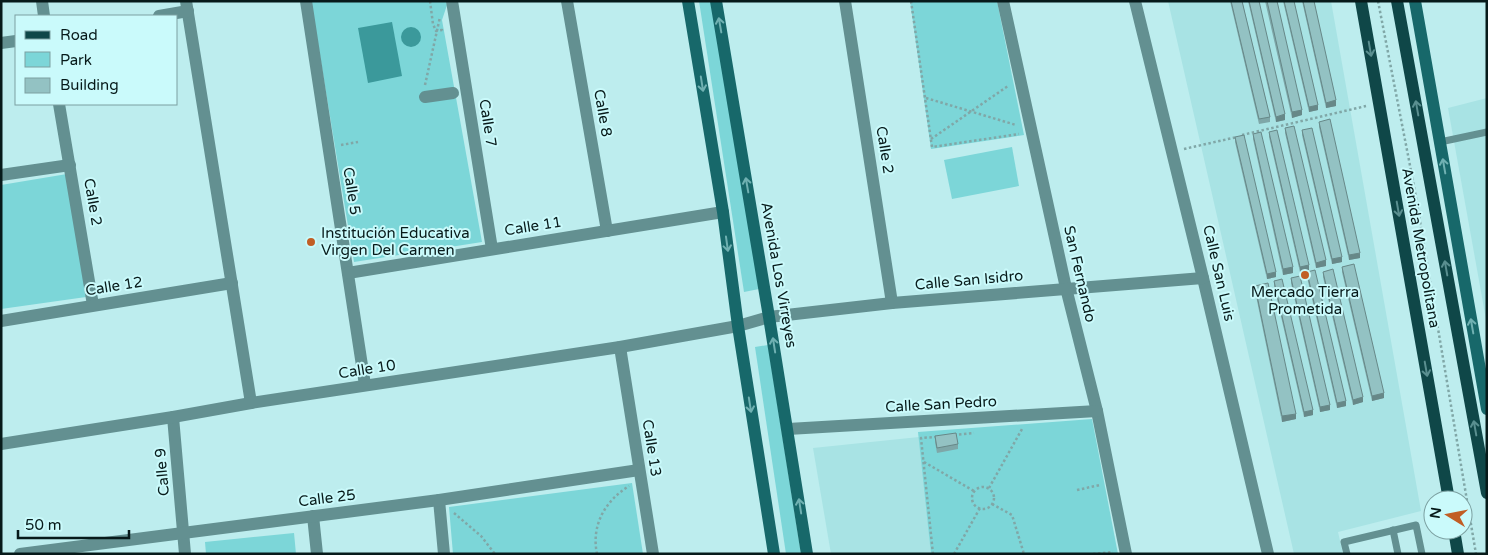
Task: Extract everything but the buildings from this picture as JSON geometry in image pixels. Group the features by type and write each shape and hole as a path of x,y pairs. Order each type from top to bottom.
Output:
{"main road":[{"path":"688,1 723,212 738,326 774,554"},
{"name":"Avenida Los Virreyes","path":"716,1 770,317 807,554"},
{"name":"Avenida Metropolitana","path":"1361,1 1447,490"},
{"name":"Avenida Metropolitana","path":"1397,1 1487,493"},
{"path":"1415,1 1487,409"},
{"path":"1456,540 1458,554"}],"street":[{"path":"42,1 44,15"},
{"name":"Calle 5","path":"306,1 365,385"},
{"name":"Calle 7","path":"452,1 492,249"},
{"name":"Calle 8","path":"567,1 607,231"},
{"name":"Calle 2","path":"845,1 892,303"},
{"name":"San Fernando","path":"1003,1 1026,129 1097,411 1121,553"},
{"name":"Calle San Luis","path":"1135,1 1268,554"},
{"path":"162,15 187,6 251,403"},
{"path":"1,43 15,41"},
{"path":"425,97 453,93"},
{"name":"Calle 2","path":"59,105 94,306"},
{"path":"1,175 70,166"},
{"name":"Calle 11","path":"348,273 723,212"},
{"name":"Calle San Isidro","path":"738,326 770,317 892,303 1203,278"},
{"name":"Calle 12","path":"1,321 232,283"},
{"name":"Calle 10","path":"1,444 173,418 251,403 365,385 620,347 738,326"},
{"name":"Calle 13","path":"620,347 653,554"},
{"name":"Calle San Pedro","path":"788,429 1097,411"},
{"name":"Calle 9","path":"173,418 186,554"},
{"name":"Calle 25","path":"20,554 439,500 639,470"},
{"path":"439,500 444,554"},
{"path":"313,516 317,554"}],"lane":[{"path":"1440,142 1487,132"},
{"path":"1347,554 1344,542 1416,525 1422,554"},
{"path":"1393,530 1398,554"}],"path":[{"path":"430,1 433,24 436,31"},
{"path":"911,1 932,147 1026,129"},
{"path":"1378,1 1414,186 1476,554"},
{"path":"425,97 425,84 436,31 442,14"},
{"path":"436,31 442,30"},
{"path":"931,139 1012,84"},
{"path":"925,97 1026,129"},
{"path":"1172,152 1379,103"},
{"path":"337,146 358,142"},
{"path":"989,488 1022,429 1013,430"},
{"path":"949,436 976,433"},
{"path":"933,554 921,438 940,436"},
{"path":"924,462 974,491"},
{"path":"597,554 596,532 600,517 607,504 630,485 621,487"},
{"path":"1077,490 1101,485"},
{"path":"979,487 989,488 994,496 992,504 984,509 975,506 972,501 974,491 979,487"},
{"path":"992,504 1012,515 1024,554"},
{"path":"954,554 980,508"},
{"path":"451,510 461,509"},
{"path":"451,510 452,519"},
{"path":"451,510 481,536 496,554"},
{"path":"1093,554 1121,553"}],"shaded area":[{"name":"Mercado Tierra Prometida","path":"1168,1 1331,1 1421,511 1338,532 1343,554 1294,554"},
{"path":"392,22 402,76 368,83 358,28"},
{"path":"407,27 415,27 421,33 421,41 415,47 407,47 401,41 401,33"},
{"path":"1487,98 1487,325 1448,108"},
{"path":"919,437 931,554 831,554 813,448"}],"green space":[{"path":"311,1 446,1 447,5 442,20 482,242 354,262"},
{"path":"699,1 713,1 759,289 744,292"},
{"path":"910,1 997,1 1024,135 931,149"},
{"path":"1012,147 1019,186 952,199 944,160"},
{"path":"67,174 86,297 1,309 1,185"},
{"path":"768,345 801,554 786,554 755,347"},
{"path":"1092,419 1118,554 931,554 918,432"},
{"path":"632,483 643,554 453,554 449,507"},
{"path":"294,533 296,554 206,554 205,542"}],"place":[{"name":"Institución Educativa Virgen Del Carmen","path":"311,242"},
{"name":"Mercado Tierra Prometida","path":"1305,275"}]}
